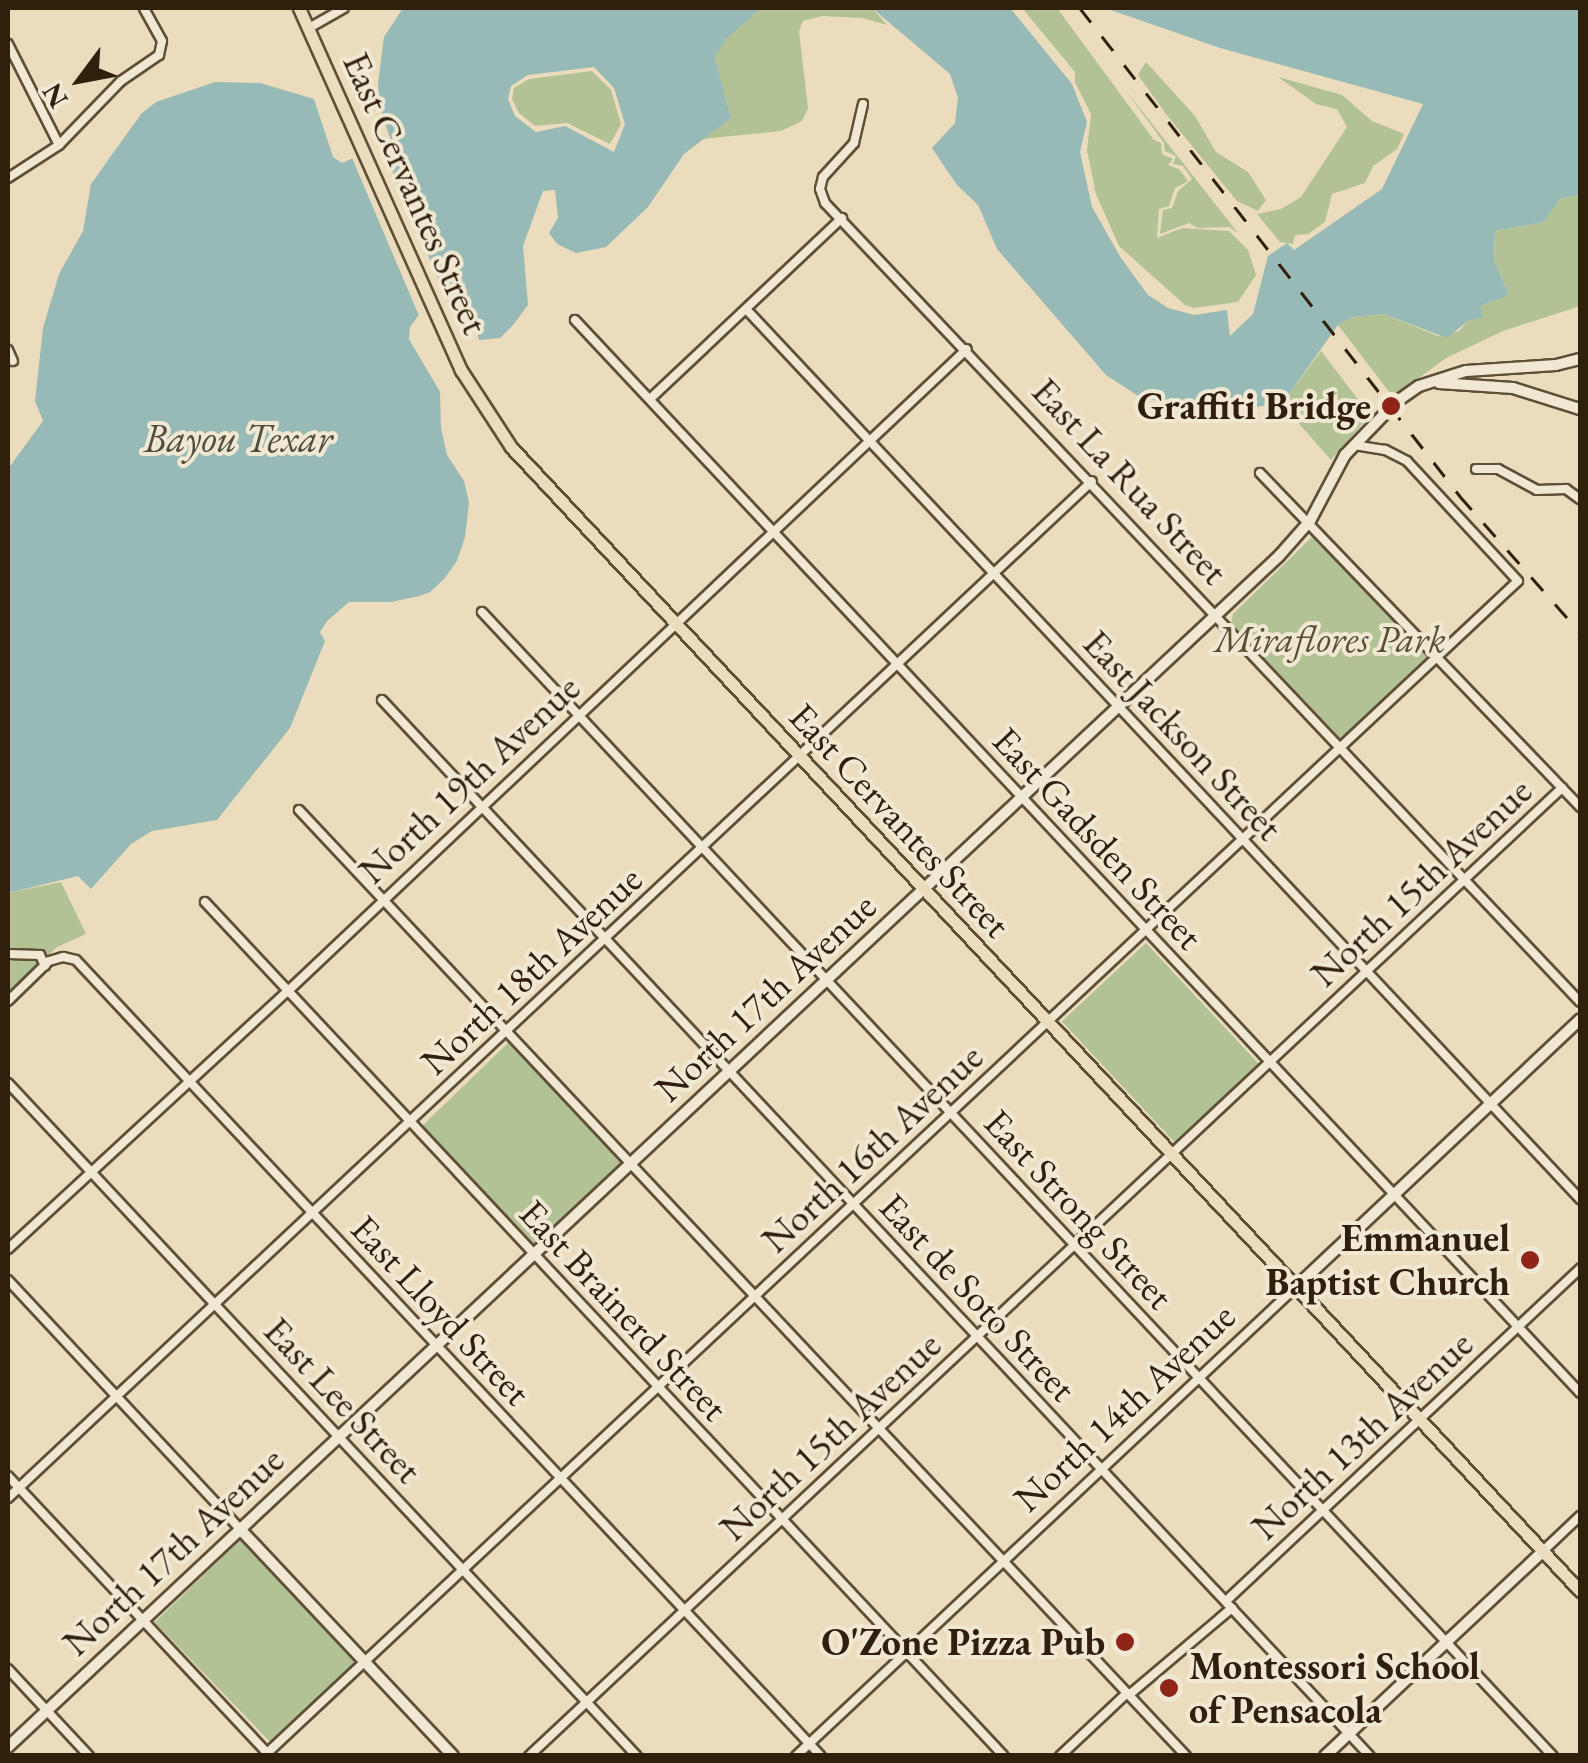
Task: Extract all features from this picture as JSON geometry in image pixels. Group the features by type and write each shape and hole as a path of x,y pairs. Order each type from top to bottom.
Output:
{"main road":[{"name":"East Cervantes Street","path":"299,8 442,326 475,394 511,447 1580,1591"}],"street":[{"path":"8,178 59,145 121,81 162,51 144,8"},
{"path":"310,28 344,8"},
{"path":"8,44 59,145"},
{"path":"650,399 842,218 826,202 821,183 854,143 864,104"},
{"name":"East La Rua Street","path":"842,218 1580,1002"},
{"name":"East Jackson Street","path":"746,309 1580,1199"},
{"name":"East Gadsden Street","path":"575,320 1580,1394"},
{"name":"North 19th Avenue","path":"8,1249 288,991 480,805 968,349"},
{"path":"8,350 13,361"},
{"name":"North 17th Avenue","path":"8,1747 1217,614 1310,521 1354,445 1396,402 1419,386 1480,368 1556,365 1580,359"},
{"path":"1419,386 1468,382 1513,388 1580,409"},
{"name":"North 16th Avenue","path":"267,1754 1518,581 1407,461 1385,450 1354,445"},
{"path":"1476,469 1512,474 1536,490 1566,489 1580,499"},
{"path":"1260,473 1310,521 1580,808"},
{"name":"North 18th Avenue","path":"8,1498 1092,481"},
{"name":"East Strong Street","path":"482,612 1553,1756"},
{"name":"East de Soto Street","path":"382,700 1370,1756"},
{"name":"North 15th Avenue","path":"529,1756 1562,788"},
{"path":"299,810 1186,1756"},
{"name":"East Brainerd Street","path":"205,902 1004,1756"},
{"name":"East Lloyd Street","path":"8,954 40,955 45,966 55,958 76,960 821,1756"},
{"path":"8,1001 45,966"},
{"name":"North 14th Avenue","path":"796,1756 1580,1019"},
{"name":"East Lee Street","path":"8,1083 638,1756"},
{"name":"North 13th Avenue","path":"1060,1756 1229,1604 1322,1509 1580,1268"},
{"path":"8,1280 453,1756"},
{"path":"8,1476 267,1754"},
{"path":"1325,1756 1580,1516"},
{"path":"8,1669 88,1756"}],"green space":[{"path":"762,8 872,8 887,25 863,18 822,16 803,21 799,31 808,108 802,121 781,131 702,139 731,118 715,57 725,39"},
{"path":"1022,8 1057,8 1154,140 1161,143 1162,154 1173,159 1168,165 1179,169 1188,181 1175,188 1169,206 1159,209 1157,238 1182,228 1229,231 1248,250 1256,275 1238,302 1194,308 1185,305 1119,246 1096,194 1087,150 1091,114 1075,82 1075,72"},
{"path":"1146,62 1195,116 1216,152 1248,172 1266,200 1258,211 1237,201 1166,114 1138,75"},
{"path":"592,71 611,90 621,124 610,144 567,123 535,126 519,113 512,99 514,88 529,79"},
{"path":"1278,77 1342,95 1372,121 1404,134 1397,149 1373,166 1365,183 1332,194 1325,222 1308,234 1295,235 1293,244 1280,242 1257,214 1281,209 1301,197 1347,127 1337,109 1316,104"},
{"path":"1124,88 1238,233 1229,227 1198,228 1189,223 1160,234 1163,210 1172,208 1178,191 1192,179 1183,166 1173,164 1176,156 1165,151 1164,143"},
{"path":"1580,195 1580,306 1503,331 1446,358 1393,397 1338,325 1353,317 1383,314 1438,336 1459,331 1481,306 1509,295 1494,260 1495,231 1544,222 1560,199"},
{"path":"1321,351 1370,415 1331,460 1282,404"},
{"name":"Miraflores Park","path":"1312,537 1432,658 1342,740 1231,623 1233,614"},
{"path":"61,882 86,934 57,947 8,994 8,893"},
{"path":"1146,943 1260,1065 1176,1144 1062,1021"},
{"path":"509,1042 626,1163 538,1248 421,1127"},
{"path":"241,1539 359,1661 273,1745 155,1622"}],"water":[{"name":"Bayou Texar","path":"403,8 762,8 726,39 715,57 731,118 684,154 648,207 606,247 576,253 557,244 549,233 558,218 555,190 543,191 523,246 528,305 513,325 500,338 479,340 470,306 459,300 418,316 410,327 409,339 440,392 447,455 464,481 469,502 465,537 457,561 444,579 419,596 391,602 349,602 327,621 320,632 325,641 290,728 217,820 152,831 131,844 91,889 78,876 8,893 8,469 43,421 35,401 43,328 59,274 83,231 91,184 141,114 156,102 215,82 260,83 314,99 333,157 342,163 391,141 379,105 384,37","holes":["594,67 614,88 625,124 614,152 565,126 536,132 515,116 508,99 511,86 528,75"]},
{"path":"872,8 1010,8 1072,84 1087,122 1080,152 1092,207 1121,258 1148,295 1168,308 1194,315 1227,310 1230,336 1253,314 1268,256 1287,243 1294,250 1382,189 1423,104 1220,48 1105,8 1580,8 1580,195 1560,199 1544,222 1495,231 1494,260 1509,295 1481,306 1483,318 1469,320 1447,338 1383,314 1353,317 1338,325 1282,404 1205,412 1140,397 1106,375 997,249 978,205 957,185 932,148 955,123 958,98 950,74"}],"pier":[{"path":"380,142 451,309 421,321 351,155"}],"railway":[{"path":"1080,8 1460,496 1580,632"}],"place":[{"name":"Graffiti Bridge","path":"1391,406"},
{"name":"Emmanuel Baptist Church","path":"1530,1260"},
{"name":"O'Zone Pizza Pub","path":"1125,1642"},
{"name":"Montessori School of Pensacola","path":"1169,1688"}]}
